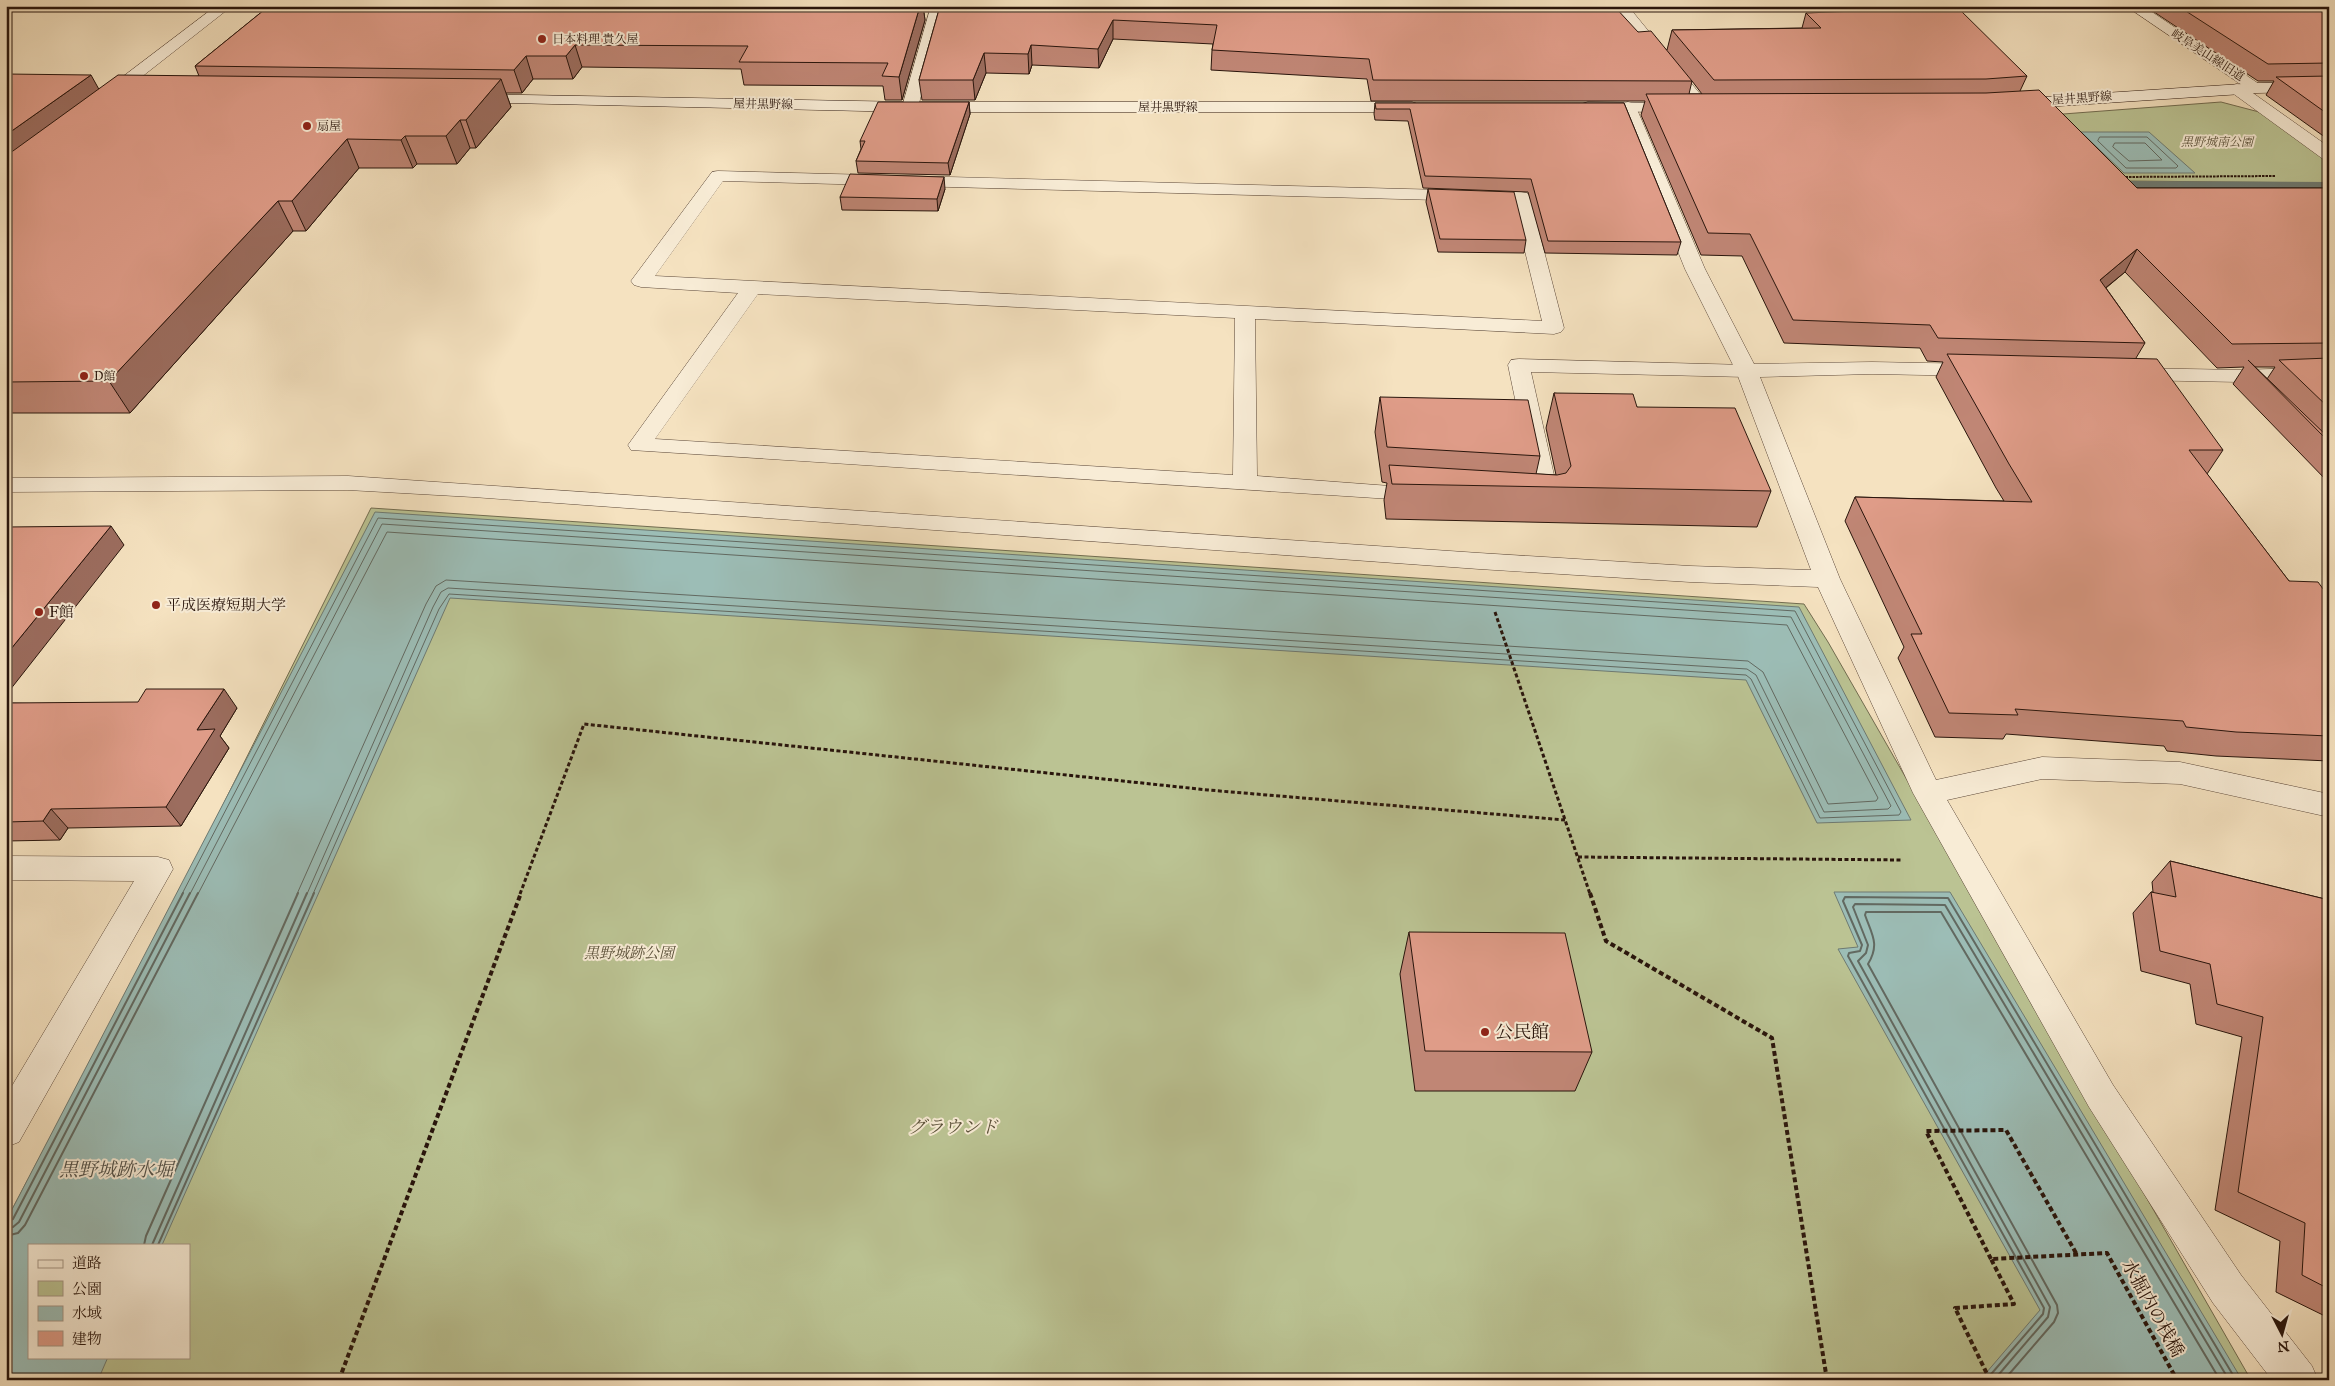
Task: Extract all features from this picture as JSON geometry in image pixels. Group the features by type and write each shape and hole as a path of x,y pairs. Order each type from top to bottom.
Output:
{"street":[{"path":"110,94 225,6"},
{"path":"910,107 938,6"},
{"path":"1620,6 1703,108"},
{"name":"岐阜美山線旧道","path":"2133,6 2257,88"},
{"name":"屋井黒野線","path":"1995,105 2237,89 2329,86"},
{"path":"2237,89 2329,156"},
{"path":"92,94 134,95 106,112"},
{"name":"屋井黒野線","path":"454,99 910,107 1429,107"},
{"path":"1568,107 1723,108"},
{"path":"1628,107 1695,269 1747,371 1827,579 1928,793 2101,1096 2227,1289 2298,1380"},
{"path":"1554,328 641,281 718,176 1521,197 1554,328 1557,365"},
{"path":"752,288 639,445 1440,495"},
{"path":"1245,313 1246,483"},
{"path":"1519,500 1548,502 1519,365 1747,371 1872,368 2002,371"},
{"path":"2111,373 2241,376 2329,373"},
{"path":"2241,376 2261,396"},
{"path":"6,485 348,483 473,490 1479,561 1690,574 1827,579"},
{"path":"1928,793 2042,768 2180,774 2329,806"},
{"path":"6,868 158,869 6,1130"}],"path":[{"path":"2116,171 2122,178 2278,176"},
{"path":"1479,561 1606,942 1772,1038 1827,1380"},
{"path":"339,1380 584,724 1208,790 1565,820"},
{"path":"1578,857 1910,860"},
{"path":"1990,1380 1955,1308 2014,1304 1926,1131 2006,1130 2076,1253"},
{"name":"水掘内の桟橋","path":"1991,1259 2076,1253 2108,1253 2177,1380"}],"green space":[{"name":"黒野城南公園","path":"2221,102 2263,113 2329,161 2329,183 2127,181 2050,115"},
{"name":"黒野城跡公園","path":"371,508 1804,604 1828,642 2251,1380 6,1380 6,1221 176,899"}],"water":[{"path":"2081,132 2149,132 2195,173 2124,173"},
{"name":"黒野城跡水堀","path":"375,512 1799,607 1911,820 1817,823 1746,680 450,598 162,1244 28,1244 28,1358 108,1358 98,1380 6,1380 6,1221"},
{"path":"1834,892 1950,892 2242,1380 1980,1380 2040,1310 1838,949 1858,947"}],"building":[{"path":"269,6 920,6 899,77 882,76 888,63 739,62 748,46 575,45 566,56 526,56 514,70 195,66"},
{"path":"940,6 1614,6 1638,32 1651,31 1692,81 1373,80 1369,59 1212,50 1217,25 1113,20 1098,49 1031,45 1028,54 984,53 973,80 919,80"},
{"path":"2178,6 2329,6 2329,63 2268,64"},
{"path":"1957,7 2027,76 1986,79 1714,80 1672,30 1821,28 1806,13"},
{"path":"6,74 91,75 6,135"},
{"path":"118,75 501,79 466,120 460,120 446,136 405,136 401,140 347,139 292,201 278,201 109,381 6,382 6,156"},
{"path":"2329,76 2329,115 2276,77"},
{"path":"2039,90 2137,188 2329,188 2329,343 2232,344 2137,249 2100,280 2145,343 1938,338 1930,325 1793,320 1750,234 1708,233 1646,94 1986,93"},
{"path":"878,102 969,102 948,163 856,161 865,141 860,141"},
{"path":"1375,103 1624,103 1681,242 1548,241 1531,179 1425,176 1410,109 1376,109"},
{"path":"850,174 944,177 937,199 840,197"},
{"path":"1428,189 1514,192 1526,240 1440,239"},
{"path":"1947,354 2157,359 2223,450 2189,450 2289,581 2318,582 2329,597 2329,736 2236,732 2186,727 2183,721 2015,709 2018,715 1949,713 1911,634 1922,634 1855,497 2032,502"},
{"path":"2329,358 2329,408 2279,360"},
{"path":"2248,360 2329,438 2329,442"},
{"path":"1554,393 1633,394 1637,407 1735,408 1771,491 1392,484 1389,465 1557,475 1566,473 1571,466"},
{"path":"1380,397 1528,400 1540,456 1387,447"},
{"path":"111,526 6,655 6,527"},
{"path":"146,689 224,689 197,730 215,729 166,807 51,809 43,821 6,822 6,703 138,702"},
{"path":"2170,861 2329,900 2329,1289 2302,1275 2305,1223 2238,1192 2263,1017 2217,1004 2210,964 2160,951 2151,892 2176,897"},
{"path":"1409,932 1565,933 1592,1052 1425,1051"}],"waterway":[{"path":"2108,177 2125,185 2329,186"}],"place":[{"name":"日本料理 貴久屋","path":"542,39"},
{"name":"扇屋","path":"307,126"},
{"name":"D館","path":"84,376"},
{"name":"平成医療短期大学","path":"156,605"},
{"name":"F館","path":"39,612"},
{"name":"公民館","path":"1485,1032"}],"park label":[{"name":"グラウンド","path":"953,1127"}]}
